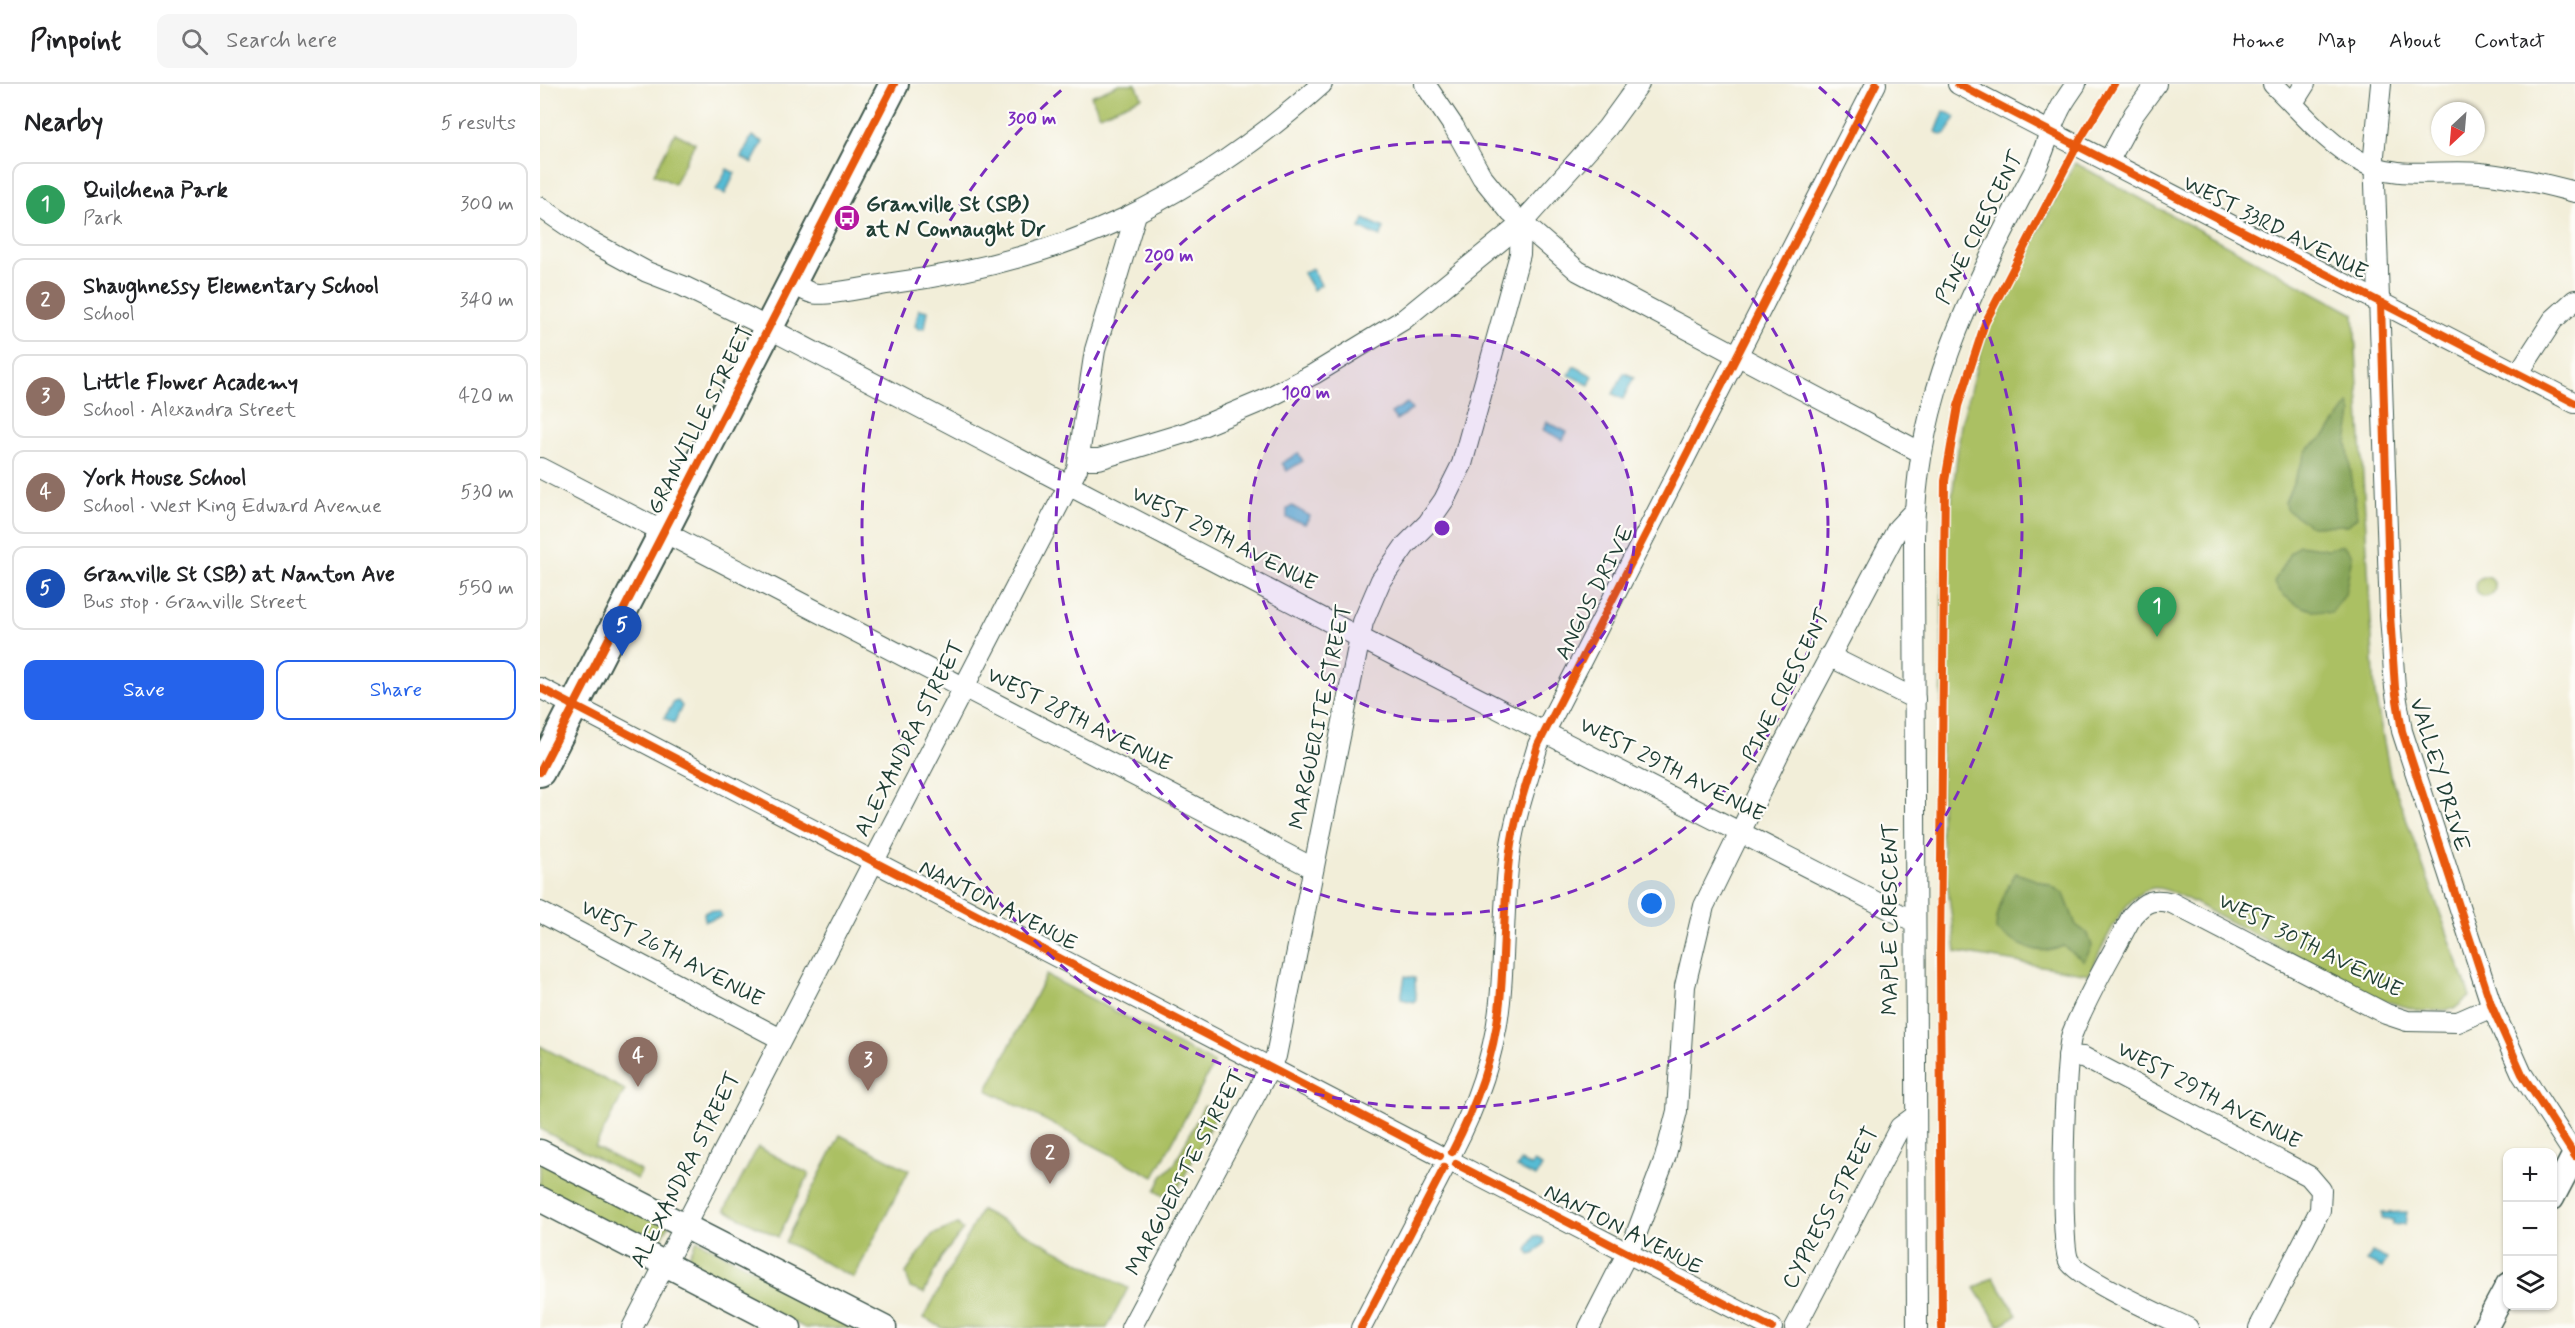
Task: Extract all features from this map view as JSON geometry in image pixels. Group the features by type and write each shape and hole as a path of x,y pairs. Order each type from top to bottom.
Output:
{"highway":[{"name":"GRANVILLE STREET","path":"540,772 894,84"}],"main road":[{"path":"540,1152 884,1328"},
{"path":"2557,1190 2575,1155"},
{"path":"540,1199 789,1328"},
{"path":"2485,1328 2503,1295"}],"street":[{"path":"791,283 813,294 952,275 1074,241 1136,214 1184,189 1234,156 1286,116 1322,84"},
{"path":"1425,84 1454,127 1482,177 1521,224 1578,271 1920,452"},
{"path":"1079,459 1099,459 1188,432 1314,374 1403,320 1521,224 1607,128 1639,84"},
{"name":"ANGUS DRIVE","path":"1360,1328 1468,1121 1490,1055 1500,1001 1502,939 1510,848 1538,745 1876,84"},
{"name":"WEST 33RD AVENUE","path":"1959,84 2575,403"},
{"name":"PINE CRESCENT","path":"1589,1328 1628,1253 1649,1206 1665,1158 1677,1111 1685,986 1691,952 1704,906 1829,656 1898,528 1914,511 1920,452 1950,344 1971,293 2046,148 2058,113 2076,84"},
{"path":"2108,162 2134,114 2156,84"},
{"path":"2273,84 2338,148 2360,161 2392,172 2481,173 2545,184 2575,192"},
{"path":"2293,103 2305,84"},
{"path":"2381,84 2378,96 2375,166 2381,303"},
{"name":"WEST 29TH AVENUE","path":"540,207 590,241 647,272 683,286 768,328 1359,637 1915,922"},
{"name":"ALEXANDRA STREET","path":"632,1328 1068,486 1079,459 1095,350 1136,214"},
{"name":"MARGUERITE STREET","path":"1131,1328 1276,1056 1359,637 1371,600 1381,580 1405,546 1428,523 1444,500 1462,465 1520,254 1521,224"},
{"path":"2518,374 2553,320 2575,300"},
{"name":"VALLEY DRIVE","path":"2381,303 2390,615 2395,688 2402,731 2492,1007 2522,1074 2575,1155"},
{"name":"WEST 28TH AVENUE","path":"540,468 1313,868"},
{"name":"MAPLE CRESCENT","path":"1914,511 1917,1328"},
{"path":"1829,656 1915,699"},
{"name":"NANTON AVENUE","path":"540,688 1772,1328"},
{"name":"WEST 30TH AVENUE","path":"2068,1056 2071,1036 2132,916 2142,904 2156,899 2172,903 2386,1014 2407,1021 2458,1022 2492,1007"},
{"name":"WEST 26TH AVENUE","path":"540,912 781,1039"},
{"path":"2068,1056 2065,1074 2064,1235 2069,1262 2089,1277 2188,1328"},
{"name":"WEST 29TH AVENUE","path":"2068,1056 2083,1057 2308,1176 2321,1190 2320,1210 2259,1328"},
{"name":"CYPRESS STREET","path":"1795,1328 1900,1127 1915,1116"}],"green space":[{"path":"1119,84 1136,84 1142,97 1100,115 1091,96"},
{"path":"675,133 695,143 674,184 654,174"},
{"path":"2075,163 2354,314 2375,694 2390,774 2470,996 2454,1009 2420,1011 2376,998 2185,898 2158,888 2143,892 2124,910 2089,974 1956,952 1941,834 1942,580 1961,424 1987,328"},
{"path":"2349,404 2352,413 2347,443 2357,517 2348,525 2311,526 2286,509 2285,502 2307,450 2327,434"},
{"path":"2299,545 2328,549 2343,545 2352,555 2345,595 2331,613 2314,611 2298,605 2284,595 2274,582 2290,553"},
{"path":"2485,577 2492,580 2495,587 2492,594 2485,597 2478,594 2475,587 2478,580"},
{"path":"2016,873 2050,885 2064,894 2076,925 2088,934 2092,946 2084,961 2063,946 2045,951 2028,948 1996,930 2002,900"},
{"path":"1046,975 1214,1063 1154,1177 987,1090"},
{"path":"540,1046 625,1090 595,1147 641,1171 637,1179 540,1129"},
{"path":"1204,1106 1217,1113 1173,1198 1167,1198 1155,1191 1162,1177 1175,1163"},
{"path":"840,1135 909,1170 854,1278 785,1242"},
{"path":"758,1147 809,1174 778,1237 725,1210"},
{"path":"540,1159 669,1225 655,1250 540,1191"},
{"path":"981,1210 1128,1288 1107,1328 942,1328 924,1318"},
{"path":"958,1224 963,1230 941,1258 924,1293 910,1288 906,1273 932,1235"},
{"path":"697,1240 867,1328 805,1328 684,1265"},
{"path":"1993,1277 2017,1315 1999,1326 1975,1288"}],"water":[{"path":"1944,111 1956,117 1947,133 1942,135 1936,132"},
{"path":"752,136 763,142 752,163 741,157"},
{"path":"727,169 735,173 725,194 716,190"},
{"path":"1364,219 1384,228 1380,237 1360,228"},
{"path":"1312,268 1321,285 1313,290 1303,273"},
{"path":"919,309 928,311 925,328 919,329 915,326"},
{"path":"1574,366 1593,376 1589,385 1569,375"},
{"path":"1624,373 1634,377 1623,399 1613,394"},
{"path":"1407,403 1412,410 1396,420 1391,413"},
{"path":"1547,422 1567,432 1563,440 1543,430"},
{"path":"1298,453 1303,461 1287,471 1282,463"},
{"path":"1292,506 1310,516 1305,524 1287,518 1287,509"},
{"path":"678,701 682,706 674,723 664,718 674,702"},
{"path":"710,910 720,912 721,917 705,921 704,913"},
{"path":"1405,976 1415,978 1416,999 1414,1002 1401,999"},
{"path":"1521,1161 1531,1166 1534,1162 1542,1166 1536,1177 1517,1168"},
{"path":"2407,1212 2405,1224 2393,1225 2393,1220 2382,1218 2382,1213"},
{"path":"1535,1236 1543,1238 1545,1243 1530,1255 1527,1250"},
{"path":"2372,1252 2387,1259 2382,1268 2367,1261"}],"cycle path":[{"path":"540,772 894,84"},
{"path":"1452,1152 1476,1098 1494,1040 1500,1001 1510,851 1518,811 1538,745 1876,84"},
{"path":"1958,84 2575,403"},
{"path":"1942,1328 1940,953 1945,481 1958,406 1985,323 2081,138 2114,84"},
{"path":"2381,303 2390,615 2395,688 2402,731 2492,1007 2522,1074 2575,1156"},
{"path":"540,688 1440,1156"},
{"path":"1456,1164 1772,1328"},
{"path":"1361,1328 1444,1168"}],"place":[{"name":"Granville St (SB) at N Connaught Dr","path":"847,218"},
{"name":"Quilchena Park","path":"2157,637"},
{"name":"Granville St (SB) at Nanton Ave","path":"622,656"},
{"name":"York House School","path":"638,1087"},
{"name":"Little Flower Academy","path":"868,1091"},
{"name":"Shaughnessy Elementary School","path":"1050,1184"}]}
